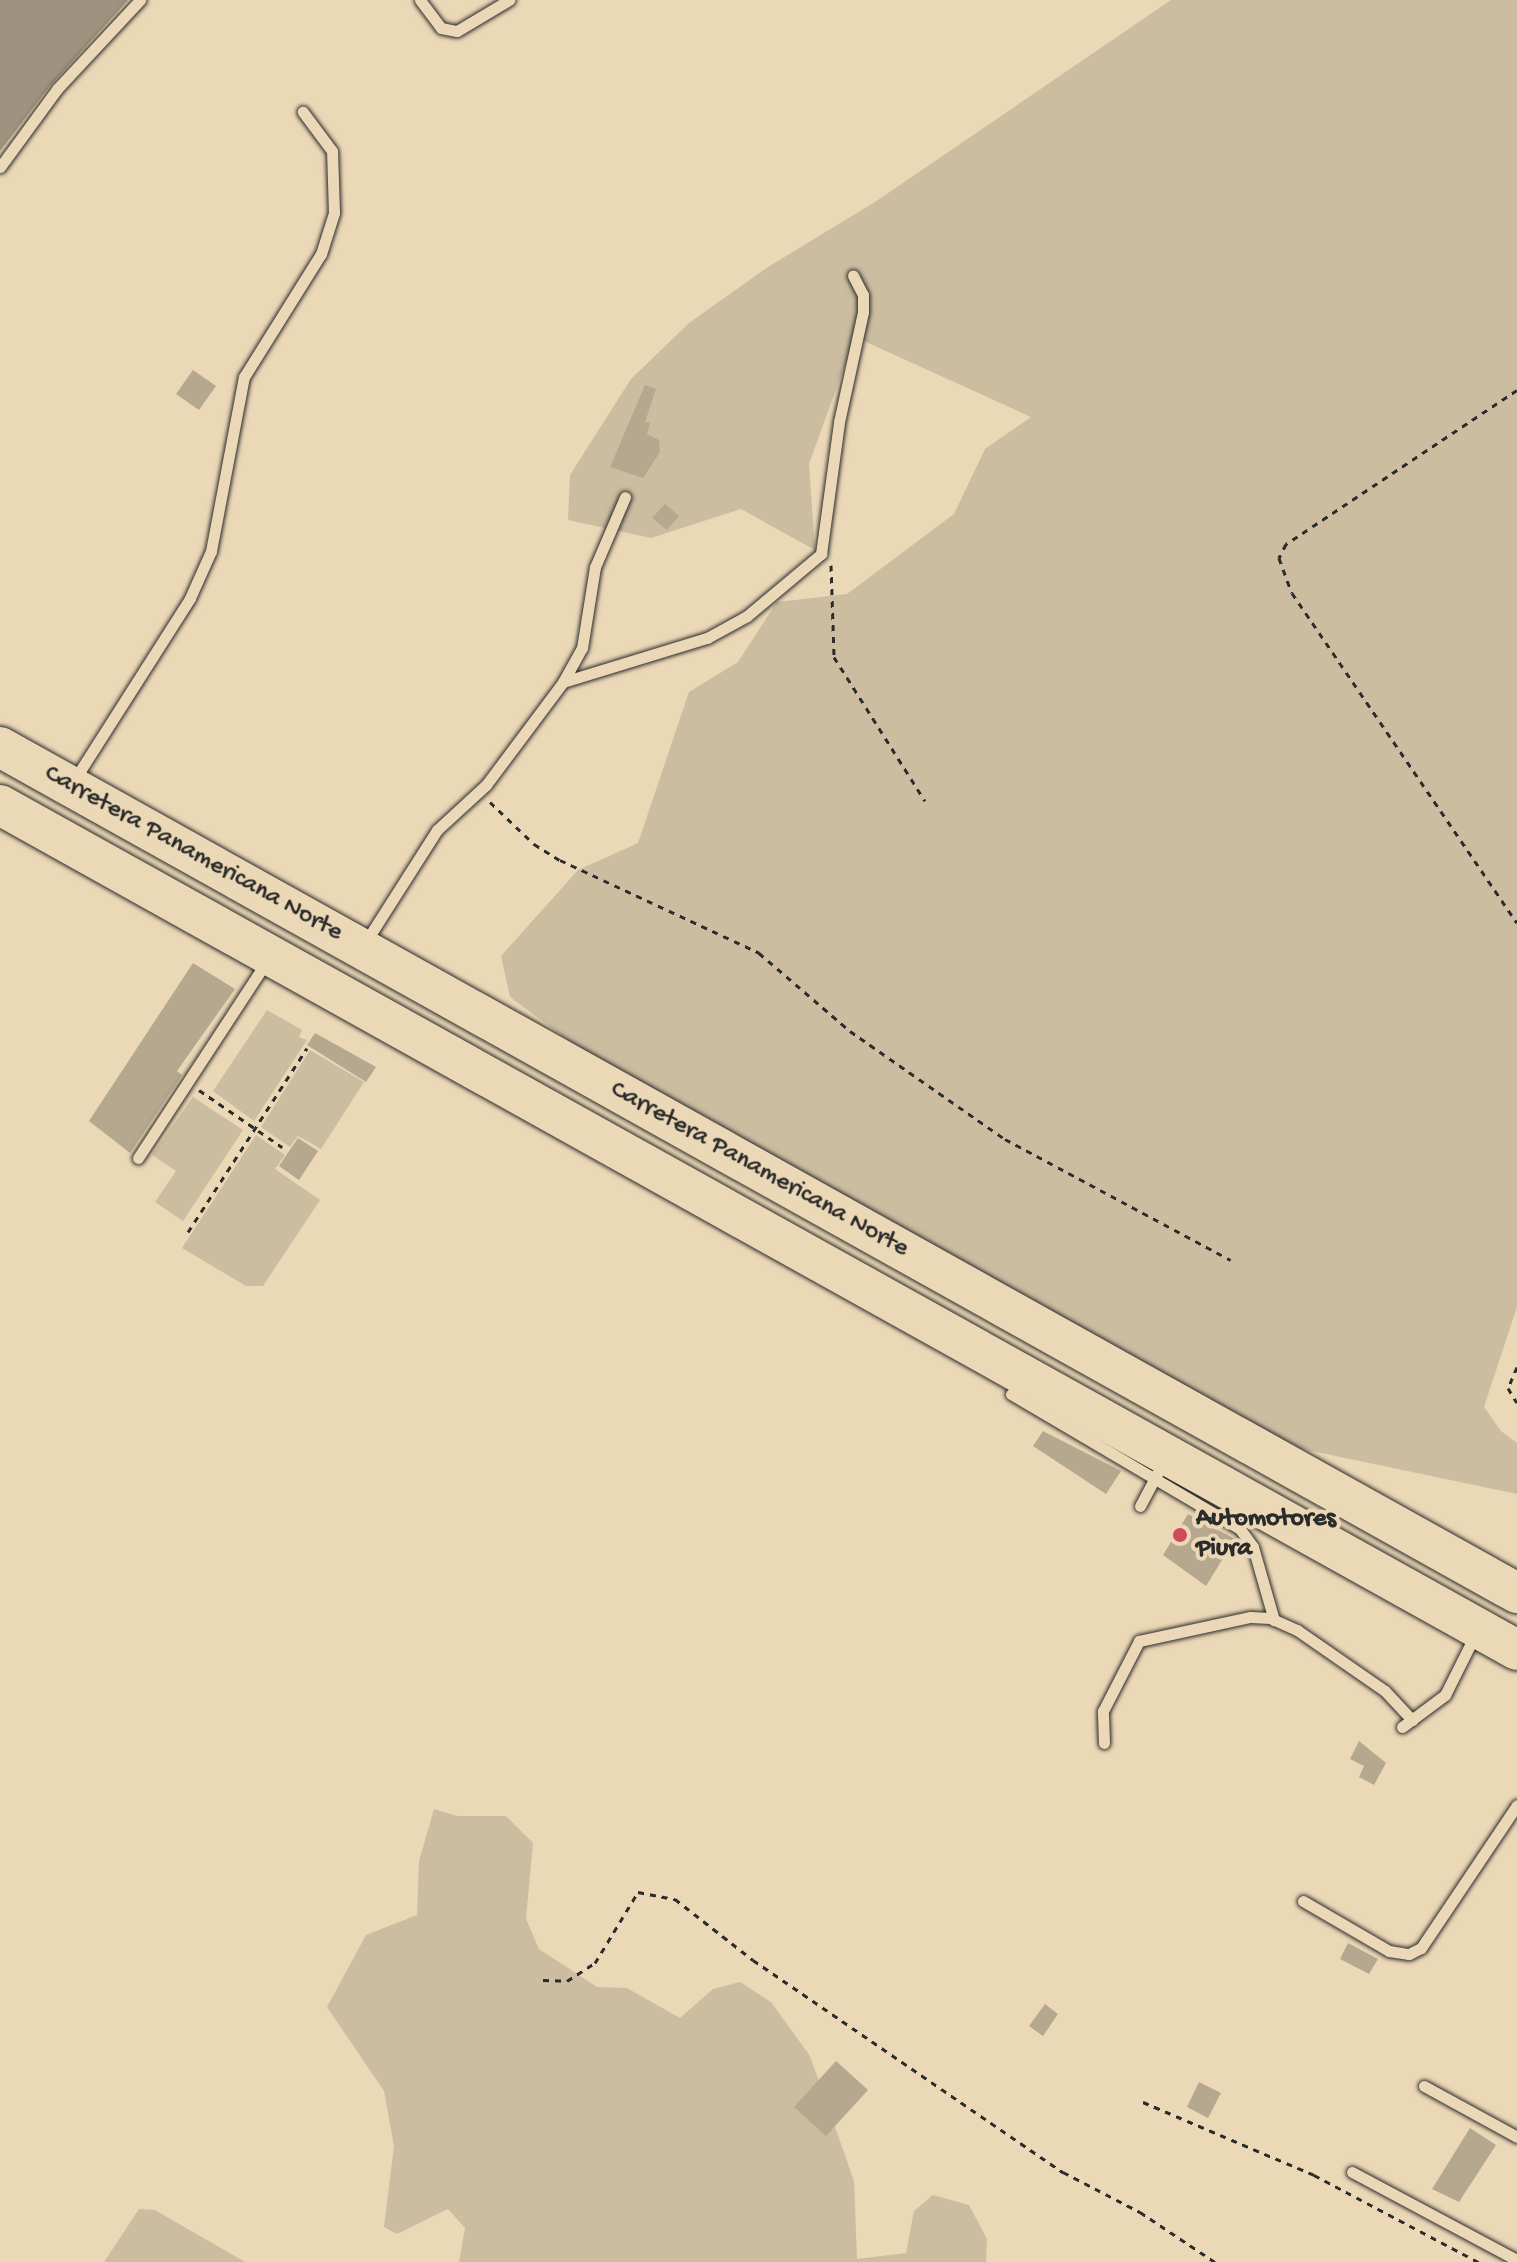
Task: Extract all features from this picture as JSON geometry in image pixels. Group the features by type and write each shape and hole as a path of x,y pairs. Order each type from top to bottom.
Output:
{"highway":[{"name":"Carretera Panamericana Norte","path":"0,747 1517,1593"},
{"name":"Carretera Panamericana Norte","path":"0,805 1161,1467 1517,1650"}],"lane":[{"path":"0,167 57,89 140,0"},
{"path":"420,0 441,28 457,31 509,0"},
{"path":"71,786 201,575 221,511 244,377 321,254 334,213 334,166 332,151 303,112"},
{"path":"563,682 653,659 707,638 747,616 821,554 839,422 863,312 863,295 853,275"},
{"path":"362,948 437,830 480,790 563,682 582,648 595,567 625,497"},
{"path":"138,1158 269,958"},
{"path":"1011,1394 1161,1467 1240,1529 1257,1559 1274,1620"},
{"path":"1140,1506 1161,1467"},
{"path":"1104,1743 1103,1711 1139,1641 1250,1617 1274,1620 1365,1675 1407,1723 1452,1686 1477,1628"},
{"path":"1303,1901 1389,1951 1409,1954 1421,1948 1517,1805"},
{"path":"1424,2086 1517,2137"},
{"path":"1352,2172 1517,2260"}],"path":[{"path":"1517,390 1286,544 1279,558 1292,593 1517,923"},
{"path":"821,554 834,572 834,657 925,801"},
{"path":"480,790 534,844 560,860 759,953 800,983 850,1031 1005,1139 1231,1260"},
{"path":"188,1232 307,1048"},
{"path":"189,1083 282,1147"},
{"path":"1517,1367 1508,1388 1517,1403"},
{"path":"543,1980 567,1981 595,1963 638,1892 675,1899 753,1960 1063,2172 1140,2212 1215,2262"},
{"path":"1143,2102 1314,2175 1478,2262"}],"shaded area":[{"path":"0,0 128,0 49,87 0,151"},
{"path":"1171,0 1517,0 1517,1307 1484,1407 1501,1431 1517,1443 1517,1494 1288,1446 611,1072 510,997 501,956 578,870 638,843 689,692 738,662 777,602 847,594 954,514 985,449 1031,417 855,337 809,464 815,550 741,509 651,538 568,520 570,475 631,379 689,323 768,267 875,202"},
{"path":"267,1010 302,1030 299,1037 307,1040 254,1121 213,1091"},
{"path":"310,1050 364,1082 321,1149 298,1136 290,1147 261,1127"},
{"path":"193,1097 243,1130 183,1221 155,1202 176,1171 152,1155"},
{"path":"256,1135 285,1155 275,1169 320,1200 263,1286 246,1286 182,1248"},
{"path":"434,1809 457,1816 506,1816 533,1843 526,1919 539,1949 597,1987 627,1988 680,2018 713,1989 740,1982 771,2002 810,2056 854,2181 857,2259 906,2253 914,2211 933,2195 969,2205 987,2239 986,2262 459,2262 465,2228 448,2209 397,2234 384,2227 394,2146 384,2091 327,2007 366,1935 417,1915 419,1861"},
{"path":"139,2209 155,2210 245,2262 104,2262"}],"building":[{"path":"193,370 216,386 199,410 176,394"},
{"path":"645,385 656,389 645,422 650,423 647,434 659,440 660,452 643,478 610,467"},
{"path":"665,504 679,516 667,530 652,518"},
{"path":"193,963 235,989 177,1071 182,1075 130,1153 89,1121"},
{"path":"315,1033 376,1067 366,1082 307,1045"},
{"path":"298,1138 318,1151 299,1180 279,1166"},
{"path":"1043,1431 1121,1471 1106,1494 1033,1446"},
{"path":"1188,1514 1235,1539 1206,1586 1163,1555"},
{"path":"1359,1741 1386,1763 1374,1785 1359,1777 1364,1766 1350,1759"},
{"path":"1348,1943 1378,1959 1369,1974 1340,1959"},
{"path":"1045,2004 1058,2014 1043,2036 1029,2026"},
{"path":"836,2061 868,2090 826,2136 794,2107"},
{"path":"1199,2082 1221,2093 1208,2118 1187,2107"},
{"path":"1470,2128 1496,2145 1459,2202 1432,2189"}],"place":[{"name":"Automotores Piura","path":"1180,1535"}]}
